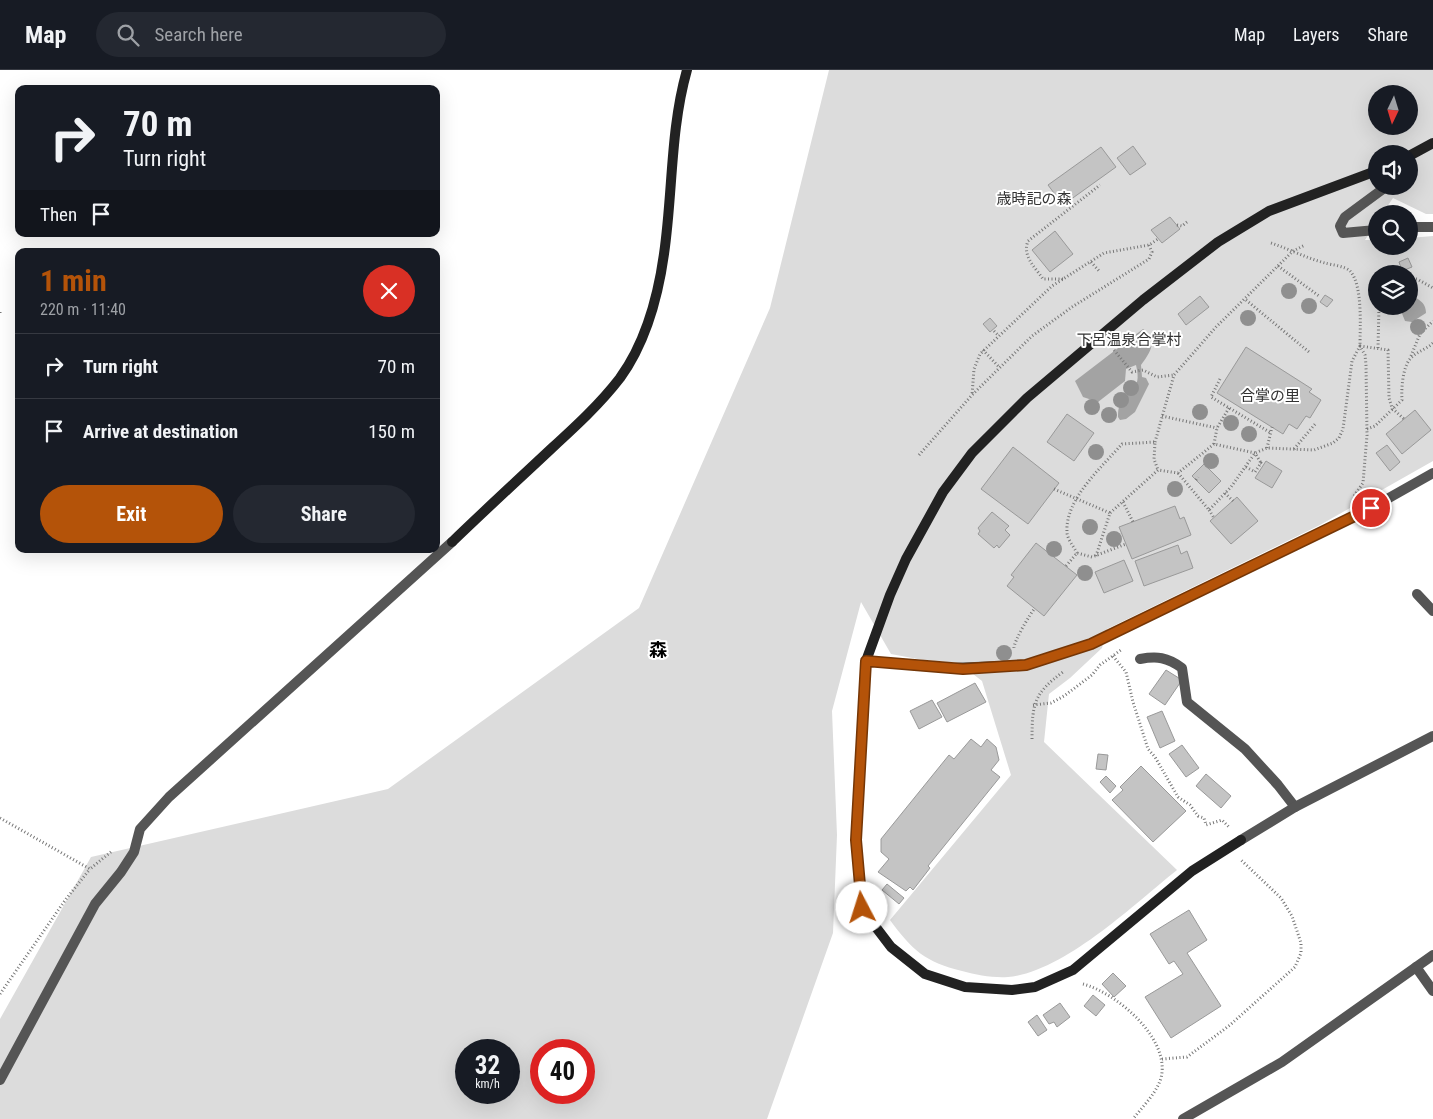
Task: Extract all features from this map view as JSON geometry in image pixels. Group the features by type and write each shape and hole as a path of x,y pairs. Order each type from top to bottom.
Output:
{"street":[{"path":"440,553 598,406 621,376 635,353 647,326 658,289 664,253 674,137 687,70"},
{"path":"1418,152 1433,144"},
{"path":"1368,174 1269,211 1218,242 1143,300 1027,398 972,453 943,492 906,559 890,595 866,661 856,840 862,908 891,947 924,974 965,987 1012,990 1035,987 1060,978 1073,970 1192,871 1241,840 1295,807 1433,736"},
{"path":"1368,231 1343,233 1340,226 1345,218 1375,195"},
{"path":"1418,227 1433,227"},
{"path":"866,661 959,669 1026,665 1091,644 1371,508 1433,473"},
{"path":"0,1080 95,904 121,872 134,852 140,829 169,797 440,553"},
{"path":"1417,594 1433,611"},
{"path":"1140,659 1155,656 1170,659 1182,668 1187,702 1245,749 1295,807"},
{"path":"1183,1119 1198,1115 1282,1062 1433,955"},
{"path":"1416,967 1433,991"}],"path":[{"path":"1064,279 1044,279 1027,256 1025,248 1028,241 1100,185"},
{"path":"1176,226 1182,226 1187,222"},
{"path":"972,395 976,360 983,350 1052,286 1104,254 1149,245 1158,239"},
{"path":"1214,444 1254,453 1267,448 1314,450 1333,443 1339,438 1343,429 1352,361 1360,346 1360,320 1354,277 1348,269 1307,258 1301,253 1271,242"},
{"path":"919,455 972,395 1032,336 1072,307 1149,260 1152,252 1149,245"},
{"path":"1158,470 1154,459 1154,442 1174,375 1216,327 1246,300 1293,251 1305,245"},
{"path":"1091,262 1100,272"},
{"path":"1278,266 1319,296"},
{"path":"1418,279 1433,288"},
{"path":"1246,300 1309,352"},
{"path":"1378,348 1379,315"},
{"path":"1367,429 1375,426 1402,400 1401,391 1406,369 1420,334 1433,321"},
{"path":"994,331 998,335"},
{"path":"1411,357 1433,343"},
{"path":"1360,346 1388,350 1392,408 1404,419"},
{"path":"1338,523 1363,483 1367,429 1365,355 1360,346"},
{"path":"983,350 999,367"},
{"path":"1114,350 1129,368 1136,373 1141,370 1158,376 1174,375"},
{"path":"1220,378 1210,397 1271,433"},
{"path":"1178,474 1214,444 1217,428 1229,408"},
{"path":"1162,416 1217,428"},
{"path":"1294,448 1316,423"},
{"path":"1267,448 1272,427"},
{"path":"1126,544 1096,556 1084,556 1077,553 1066,534 1068,521 1076,499 1122,444 1154,442"},
{"path":"1246,466 1255,472 1262,464 1254,453"},
{"path":"1209,510 1226,493 1254,453"},
{"path":"1158,470 1178,474 1214,518"},
{"path":"1096,556 1110,514 1158,470"},
{"path":"1054,490 1110,514"},
{"path":"1226,493 1233,501"},
{"path":"1123,502 1133,522"},
{"path":"1066,566 1077,553"},
{"path":"1018,635 1025,628 1026,619 1034,608"},
{"path":"1032,739 1033,705 1051,703 1064,696 1092,675 1100,665 1123,649"},
{"path":"1113,656 1126,672 1133,702 1148,749 1155,757 1178,797 1190,805 1198,816 1204,818 1206,825 1222,820 1241,840"},
{"path":"0,818 90,869"},
{"path":"0,994 66,899 90,869 140,829"},
{"path":"1162,1059 1187,1057 1230,1025 1295,967 1301,953 1301,943 1295,925 1281,898 1238,858 1230,847"},
{"path":"1060,978 1098,990 1142,1022 1155,1042 1162,1059 1161,1077 1153,1095 1133,1119"}],"green space":[{"path":"829,70 1433,70 1433,214 1426,214 1418,210 1418,205 1407,205 1393,198 1388,205 1368,205 1368,235 1365,240 1368,240 1368,255 1418,255 1418,237 1433,236 1433,461 1320,525 1107,629 1102,648 1070,678 1049,694 1044,742 1177,870 1097,935 1052,963 1030,972 1008,977 997,977 962,971 929,959 905,939 890,920 1011,775 982,681 959,663 923,660 891,654 861,602 832,711 837,835 833,933 767,1119 0,1119 0,1019 91,857 388,789 639,608 770,308"}],"shaded area":[{"path":"1418,300 1420,301 1426,309 1426,313 1412,322 1405,321 1403,315 1418,315"},
{"path":"1143,329 1148,333 1152,342 1150,351 1141,365 1142,377 1146,378 1149,384 1135,412 1126,419 1120,420 1118,417 1119,406 1136,386 1138,374 1136,365 1126,369 1125,381 1098,402 1083,397 1075,381"}],"building":[{"path":"1133,146 1146,164 1130,175 1117,158"},
{"path":"1101,147 1116,167 1063,205 1048,185"},
{"path":"1170,217 1180,229 1162,243 1151,230"},
{"path":"1055,231 1073,254 1050,272 1032,250"},
{"path":"1408,258 1411,265 1400,265 1399,262"},
{"path":"1325,295 1333,300 1327,307 1320,302"},
{"path":"1200,296 1209,307 1186,325 1178,314"},
{"path":"990,318 997,326 990,332 983,324"},
{"path":"1246,347 1312,389 1309,392 1321,400 1310,418 1306,416 1297,429 1289,424 1283,434 1217,393"},
{"path":"1415,410 1431,430 1402,454 1386,434"},
{"path":"1067,414 1094,433 1074,461 1047,442"},
{"path":"1387,445 1400,462 1390,471 1376,453"},
{"path":"1013,447 1059,483 1028,524 981,489"},
{"path":"1266,461 1282,471 1272,488 1255,478"},
{"path":"1204,464 1221,481 1209,493 1192,476"},
{"path":"1237,497 1258,521 1231,544 1210,521"},
{"path":"1175,506 1180,519 1184,517 1191,535 1132,559 1119,527"},
{"path":"992,512 1009,526 1005,530 1010,535 999,548 997,545 994,548 978,534 980,531 978,528"},
{"path":"1036,543 1077,575 1044,616 1007,586 1014,577 1011,575"},
{"path":"1178,545 1181,554 1187,551 1193,568 1144,586 1135,561"},
{"path":"1124,560 1133,581 1104,593 1095,572"},
{"path":"1166,670 1182,680 1165,705 1149,694"},
{"path":"975,683 986,702 947,722 937,703"},
{"path":"932,700 942,717 919,729 910,711"},
{"path":"1162,711 1175,741 1160,748 1147,717"},
{"path":"971,739 981,747 987,739 996,747 999,760 991,770 1000,777 928,866 930,868 913,890 910,887 906,891 878,872 889,859 881,852 881,839 949,755 954,759"},
{"path":"1182,745 1199,768 1186,777 1169,754"},
{"path":"1098,754 1108,755 1106,770 1096,769"},
{"path":"1141,766 1186,811 1153,842 1112,800 1123,790 1120,787"},
{"path":"1206,774 1231,796 1221,808 1196,786"},
{"path":"1106,776 1116,786 1110,793 1100,782"},
{"path":"887,884 904,898 899,904 882,890"},
{"path":"1189,910 1207,940 1187,953 1221,1006 1171,1038 1145,997 1183,974 1174,961 1169,964 1150,934"},
{"path":"1113,973 1126,986 1114,997 1102,984"},
{"path":"1093,995 1105,1005 1096,1016 1084,1006"},
{"path":"1060,1003 1070,1017 1057,1027 1054,1022 1049,1024 1043,1015"},
{"path":"1037,1015 1047,1030 1038,1036 1028,1022"}],"district":[{"name":"森","path":"658,649"}],"route":[{"path":"862,908 856,840 866,661 963,669 1026,665 1091,644 1371,508"}],"park label":[{"name":"歳時記の森","path":"1034,199"},
{"name":"下呂温泉合掌村","path":"1129,340"},
{"name":"合掌の里","path":"1270,396"}]}
